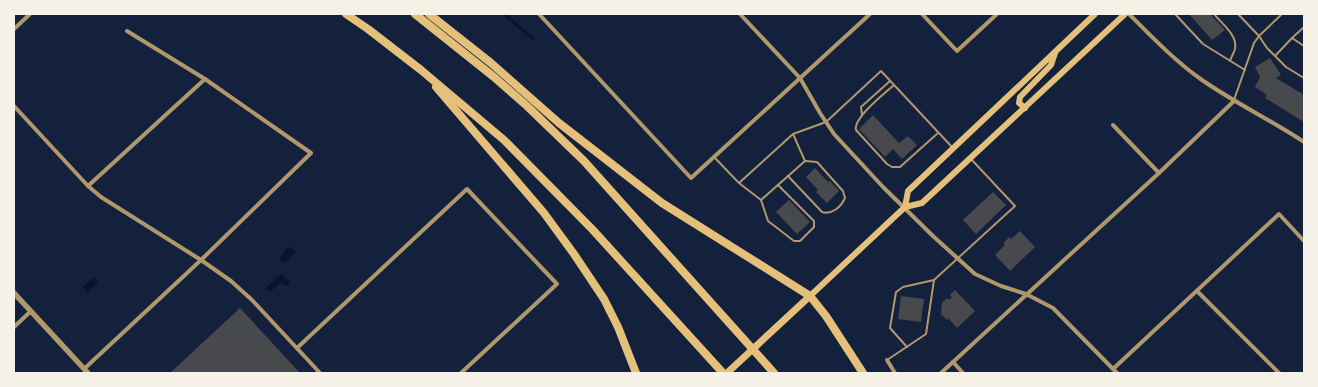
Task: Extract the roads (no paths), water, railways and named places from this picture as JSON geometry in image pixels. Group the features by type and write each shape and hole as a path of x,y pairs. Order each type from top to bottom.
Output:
{"highway":[{"path":"346,14 421,70 504,140 592,229 723,373"},
{"path":"415,14 494,77 527,106 584,161 774,373"},
{"path":"429,14 491,63 560,123 662,203 810,296 826,316 863,373"},
{"path":"421,70 544,213 574,254 604,299 618,327 636,373"}],"main road":[{"path":"905,207 908,191 1095,14"},
{"path":"727,373 905,207 922,203 1125,14"},
{"path":"1025,108 1019,103 1020,97 1051,65 1056,51"}],"street":[{"path":"14,29 30,14"},
{"path":"539,14 691,178 870,14"},
{"path":"740,14 800,78 834,134 877,181 958,259 975,274 1001,286 1026,294 1053,308 1117,373"},
{"path":"922,14 957,51 997,14"},
{"path":"1129,14 1180,63 1201,80 1304,142"},
{"path":"14,293 86,371 202,260 311,152 205,79 127,31"},
{"path":"88,186 205,79"},
{"path":"941,373 1159,173 1234,101"},
{"path":"14,106 100,197 202,260 231,281 252,300 320,373"},
{"path":"1113,125 1159,173"},
{"path":"296,348 467,190 557,284 461,373"},
{"path":"1113,369 1279,214 1304,241"},
{"path":"1198,291 1279,373"},
{"path":"14,327 30,311"},
{"path":"887,360 895,373"},
{"path":"953,362 963,373"}],"lane":[{"path":"1175,14 1202,44 1244,70"},
{"path":"1214,14 1235,40 1235,48 1230,61"},
{"path":"1238,14 1259,36 1267,48 1286,67 1304,78"},
{"path":"1234,101 1250,52 1259,36 1282,14"},
{"path":"1275,56 1304,27"},
{"path":"1292,38 1304,46"},
{"path":"739,183 793,134 826,122 881,71 953,148"},
{"path":"862,115 861,107 890,81"},
{"path":"894,85 856,122 856,130 892,167 900,167 938,132"},
{"path":"793,134 805,161"},
{"path":"714,157 739,183 761,200 768,221 794,241 800,241 814,227 814,221 778,185"},
{"path":"906,347 890,328 896,292 903,287 934,280 1015,206 970,158"},
{"path":"761,200 788,176 805,161 817,162 844,191 845,198 839,206 827,214 822,212 788,176"},
{"path":"887,360 926,334 934,280"}],"water":[{"path":"290,247 296,252 284,263 279,258 285,252 284,251"},
{"path":"281,274 290,282 286,286 280,283 270,292 266,288"},
{"path":"94,277 98,282 88,293 82,287"}],"waterway":[{"path":"504,14 533,39"}]}
